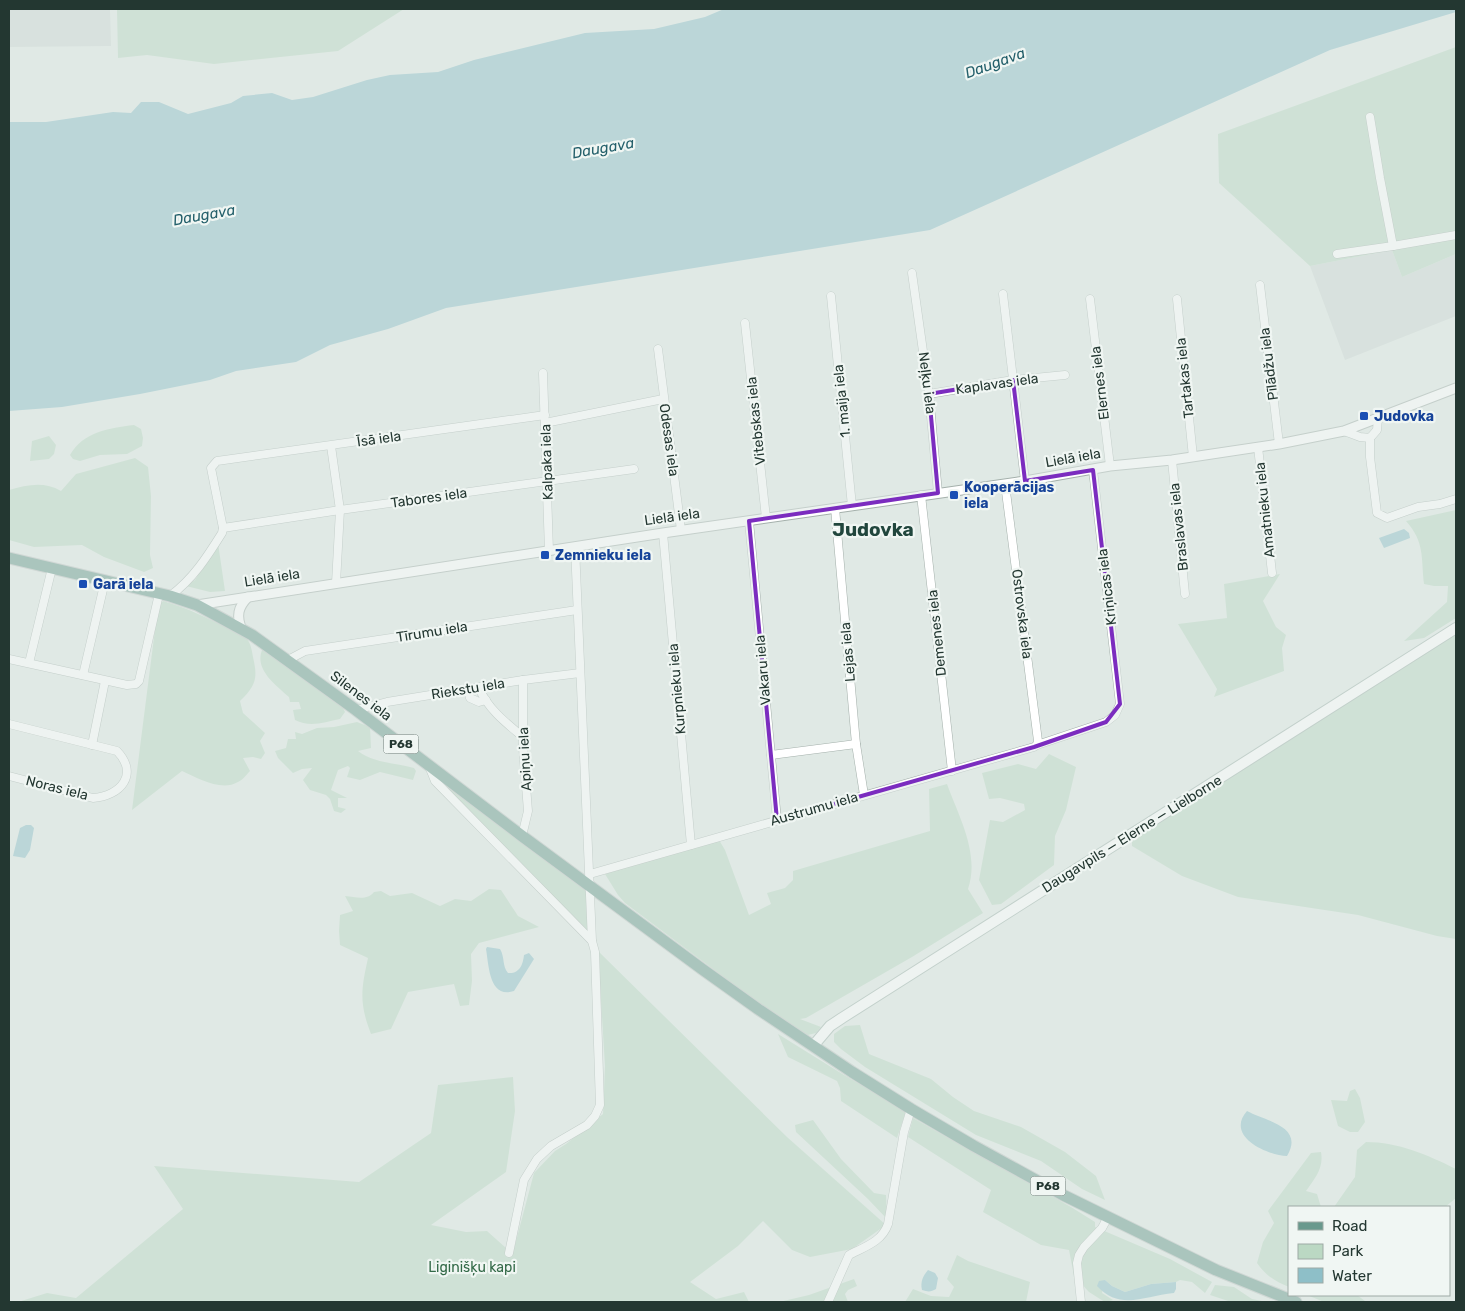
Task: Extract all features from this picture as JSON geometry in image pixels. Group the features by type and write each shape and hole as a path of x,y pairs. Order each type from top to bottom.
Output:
{"main road":[{"name":"Lielā iela","path":"9,558 198,605"},
{"name":"Silenes iela","path":"198,605 242,630 288,660 522,836 593,884"},
{"name":"Daugavpils — Elerne — Lielborne","path":"813,1046 830,1026 842,1018 1456,628"},
{"name":"P68","path":"593,884 702,969 813,1046 912,1109 1018,1170 1108,1217 1216,1270 1296,1302"}],"street":[{"path":"1370,117 1393,246"},
{"path":"1337,254 1456,235"},
{"name":"Neļķu iela","path":"912,273 929,394 938,493"},
{"name":"Pīlādžu iela","path":"1260,284 1279,444"},
{"path":"1003,294 1025,481"},
{"name":"1. maija iela","path":"831,296 852,506"},
{"name":"Elernes iela","path":"1090,299 1110,466"},
{"name":"Tartakas iela","path":"1177,300 1193,456"},
{"name":"Vitebskas iela","path":"745,324 766,518"},
{"name":"Odesas iela","path":"658,349 681,530"},
{"name":"Kalpaka iela","path":"543,373 549,551"},
{"name":"Kaplavas iela","path":"929,394 1012,380 1064,375"},
{"name":"Lielā iela","path":"198,605 681,530 1025,481 1110,466 1172,460 1279,444 1344,431 1456,388"},
{"name":"Īsā iela","path":"223,528 211,468 217,461 545,419 663,399"},
{"path":"1378,418 1377,430 1370,438 1370,457 1377,513 1388,518 1418,507 1440,504 1456,499"},
{"path":"1344,431 1360,437 1370,438"},
{"path":"331,446 340,510 336,583"},
{"name":"Amatnieku iela","path":"1258,447 1272,573"},
{"name":"Braslavas iela","path":"1172,460 1185,594"},
{"name":"Tabores iela","path":"223,528 634,469"},
{"name":"Kriņicas iela","path":"1093,470 1120,704"},
{"name":"Ostrovska iela","path":"1005,484 1037,745"},
{"name":"Demenes iela","path":"921,495 952,771"},
{"name":"Lejas iela","path":"835,508 856,744 864,795"},
{"name":"Vakaru iela","path":"749,521 777,820"},
{"path":"9,659 105,681 127,685 136,684 140,681 164,595 180,589 204,562 223,528"},
{"name":"Kurpnieku iela","path":"663,533 691,845"},
{"path":"509,1253 524,1180 537,1159 551,1146 587,1125 595,1116 600,1106 596,971 595,952 592,941 593,884 580,673 575,547"},
{"path":"29,664 52,568"},
{"path":"83,675 105,581"},
{"path":"242,630 238,612 242,603 249,596"},
{"name":"Tīrumu iela","path":"288,660 305,651 577,610"},
{"name":"Riekstu iela","path":"356,710 387,702 523,680 580,673"},
{"name":"Apiņu iela","path":"522,836 528,812 523,737 523,680"},
{"path":"9,724 92,745 105,681"},
{"path":"479,688 502,720 523,737"},
{"path":"468,690 470,698 479,702 486,700"},
{"name":"Austrumu iela","path":"593,884 691,845 1034,747 1106,722 1115,715 1120,704"},
{"path":"771,755 856,744"},
{"name":"Noras iela","path":"9,776 93,798 106,796 117,790 127,776 127,769 124,759 117,751 92,745"},
{"path":"428,764 435,781 592,941"},
{"path":"828,1302 849,1254 873,1242 886,1231 904,1132 912,1109"},
{"path":"1081,1302 1077,1263 1079,1255 1102,1228 1108,1217"}],"highlighted area":[{"path":"1013,380 1025,481 1093,470 1120,704 1106,722 1034,747 777,820 749,521 938,493 929,394"}],"shaded area":[{"path":"9,9 110,9 111,46 9,47"},
{"path":"1392,250 1402,277 1456,254 1456,316 1345,360 1310,266"}],"green space":[{"path":"117,9 404,9 338,51 214,64 147,55 118,58"},
{"path":"1456,47 1456,254 1402,277 1392,250 1310,266 1219,183 1218,134"},
{"path":"134,425 141,429 142,446 127,454 100,455 80,461 73,459 70,455 75,447 89,436 106,430"},
{"path":"49,436 56,445 54,454 49,459 30,461 32,441"},
{"path":"135,458 148,467 151,496 150,555 153,568 144,572 104,557 82,545 34,547 9,540 9,490 29,485 42,485 61,491 76,474"},
{"path":"1456,510 1456,618 1424,638 1404,641 1447,602 1448,586 1424,584 1419,543 1406,521"},
{"path":"218,543 225,591 210,592 186,586 195,580"},
{"path":"1280,574 1263,601 1276,627 1286,635 1282,648 1284,671 1214,697 1217,689 1178,624 1227,618 1224,584"},
{"path":"163,601 206,617 247,639 255,664 255,676 249,691 240,701 243,713 265,733 260,741 265,753 261,759 253,757 243,758 250,771 241,780 231,785 210,783 182,771 132,810 158,606"},
{"path":"1456,634 1456,939 1437,936 1358,915 1238,897 1182,876 1132,846 1132,842 1136,837"},
{"path":"262,650 266,651 343,708 345,712 340,719 312,724 295,720 293,710 301,709 299,702 290,702 289,697 268,677 261,664"},
{"path":"357,722 370,727 371,748 358,751 371,758 414,768 416,771 413,780 380,772 360,780 347,777 350,768 348,766 338,770 331,790 347,798 338,798 338,807 346,809 341,813 334,811 330,799 326,795 310,790 303,780 312,768 302,769 293,773 278,758 275,751 286,748 288,739 296,739 295,732 302,734 317,728 334,727"},
{"path":"1049,754 1076,767 1066,810 1055,836 1054,865 1001,904 992,905 979,880 990,820 1003,822 1025,810 1024,804 1000,798 989,799 982,773 1018,764 1036,769"},
{"path":"440,781 586,889 588,893 590,934 577,923"},
{"path":"947,784 970,849 971,876 968,889 983,913 912,957 806,1018 800,1019 821,1027 816,1033 808,1035 785,1023 625,903 605,874 719,840 725,850 749,915 771,904 767,893 785,888 793,880 793,871 930,831 929,789"},
{"path":"489,889 501,890 518,916 539,927 479,943 471,954 472,981 469,1005 460,1006 454,984 408,992 391,1029 371,1034 364,1014 362,996 368,958 340,945 340,915 353,911 345,896 368,897 374,892 381,891 390,896 412,893 440,906 455,899 471,901"},
{"name":"Liginišķu kapi","path":"598,951 787,1137 886,1225 852,1249 810,1257 792,1250 763,1221 738,1246 690,1282 716,1299 744,1292 749,1302 18,1302 47,1293 76,1298 183,1209 154,1166 359,1182 431,1133 438,1085 513,1077 515,1111 506,1172 431,1225 466,1232 487,1231 512,1256 534,1173 555,1151 603,1114 605,1066"},
{"path":"860,1025 869,1054 931,1079 974,1111 1021,1127 1065,1152 1096,1176 1105,1200 1082,1189 1041,1161 976,1135 865,1067 834,1042 834,1034 845,1026"},
{"path":"778,1034 906,1111 897,1138 841,1101 840,1088 837,1081 788,1057"},
{"path":"1355,1089 1360,1098 1365,1122 1358,1132 1350,1132 1338,1126 1331,1100 1347,1101 1350,1091"},
{"path":"913,1118 1071,1207 1095,1222 1095,1227 1170,1259 1212,1282 1205,1293 1192,1282 1180,1280 1151,1284 1125,1292 1112,1286 1105,1280 1102,1293 1113,1300 1105,1302 1089,1292 1074,1276 1069,1250 1041,1245 983,1212 991,1190 908,1137"},
{"path":"813,1120 841,1159 874,1193 886,1195 887,1219 796,1132 795,1125"},
{"path":"1366,1142 1390,1144 1412,1150 1456,1169 1456,1198 1446,1206 1335,1206 1355,1177 1357,1150"},
{"path":"1321,1152 1322,1158 1320,1168 1306,1191 1317,1194 1321,1206 1288,1206 1288,1287 1271,1278 1257,1263 1263,1242 1274,1223 1268,1211 1311,1153"},
{"path":"957,1255 968,1261 1030,1282 1026,1302 905,1302 913,1289 931,1296 949,1297 954,1287 947,1279"},
{"path":"854,1279 857,1286 848,1290 845,1294 848,1302 779,1302 809,1295"},
{"path":"1215,1285 1234,1287 1252,1299 1267,1302 1231,1302 1210,1295"},
{"path":"1309,1296 1358,1296 1365,1301 1372,1302 1324,1302"}],"water":[{"name":"Daugava","path":"724,9 1456,9 1456,12 1330,50 930,230 446,308 388,329 330,345 296,362 236,371 210,380 140,394 62,407 9,411 9,122 46,122 113,112 131,113 141,102 159,102 188,114 231,103 243,96 272,93 292,100 313,97 367,80 390,75 438,72 474,60 585,33 654,29 705,17"},
{"path":"1404,529 1409,533 1410,538 1384,548 1379,538"},
{"path":"31,825 34,828 30,850 25,858 13,856 20,828"},
{"path":"487,947 500,949 508,973 518,970 522,965 524,955 529,953 534,959 514,991 506,992 499,990 495,986 490,972"},
{"path":"1247,1111 1287,1131 1291,1138 1291,1146 1287,1156 1278,1155 1259,1148 1244,1136 1241,1128 1242,1120"},
{"path":"928,1270 935,1273 938,1278 936,1289 933,1291 922,1290 921,1287 922,1279"},
{"path":"1105,1280 1112,1286 1125,1292 1151,1284 1176,1282 1176,1289 1174,1293 1143,1299 1124,1300 1106,1294 1097,1286 1099,1281"}],"place":[{"name":"Judovka","path":"1364,416"},
{"name":"Kooperācijas iela","path":"954,495"},
{"name":"Zemnieku iela","path":"545,555"},
{"name":"Garā iela","path":"83,584"}],"district":[{"name":"Judovka","path":"873,529"}]}
